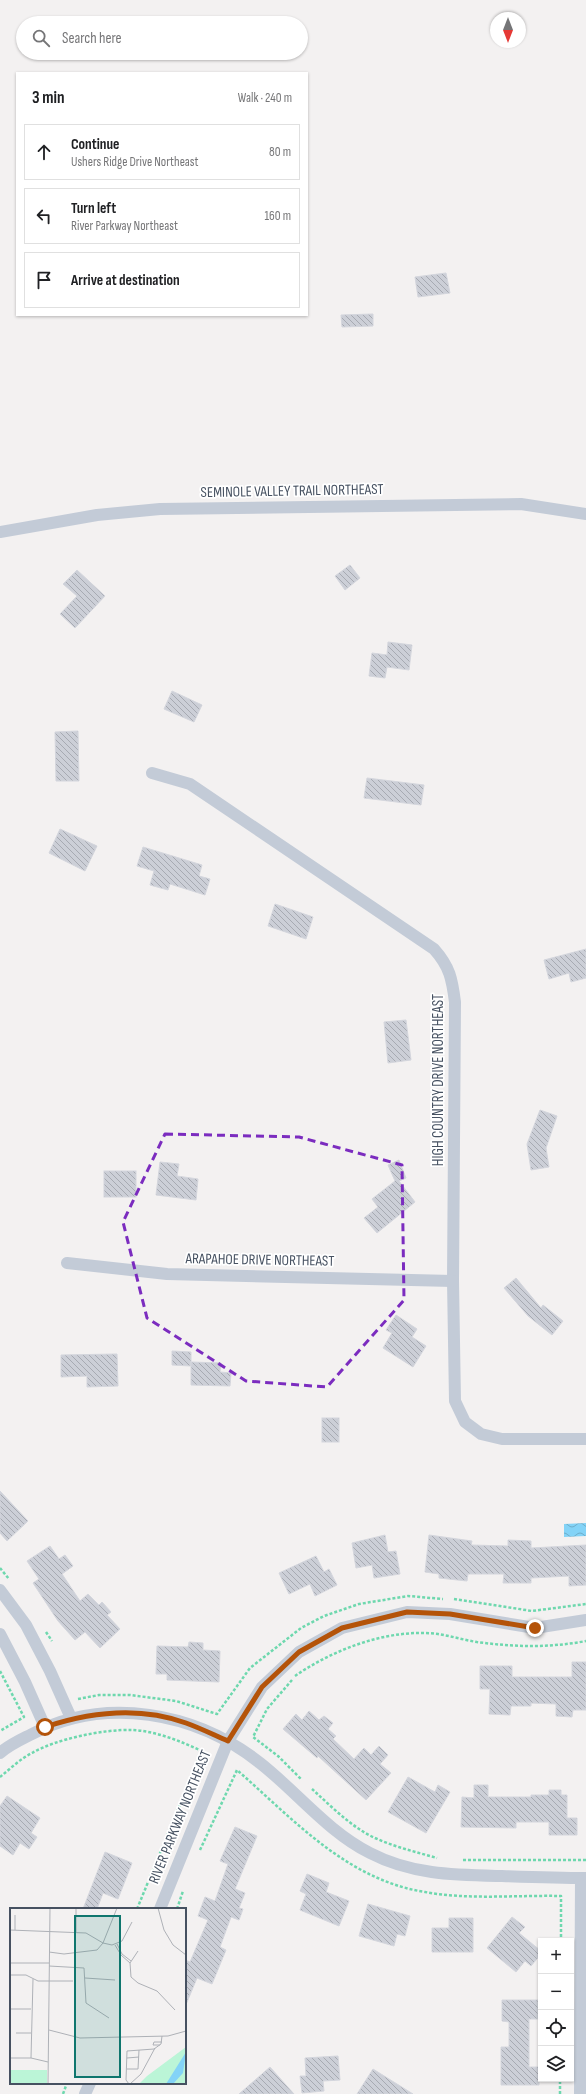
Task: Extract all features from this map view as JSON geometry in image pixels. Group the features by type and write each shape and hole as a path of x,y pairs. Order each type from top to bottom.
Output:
{"street":[{"name":"SEMINOLE VALLEY TRAIL NORTHEAST","path":"0,532 97,515 160,509 521,504 586,514"},
{"name":"HIGH COUNTRY DRIVE NORTHEAST","path":"152,773 190,784 434,948 445,962 452,979 455,1002 455,1401 465,1422 481,1434 502,1439 586,1439"},
{"name":"ARAPAHOE DRIVE NORTHEAST","path":"67,1263 167,1274 454,1281"},
{"path":"0,1590 26,1625 50,1671 71,1718"},
{"name":"RIVER PARKWAY NORTHEAST","path":"160,1908 228,1741 262,1687 299,1652 342,1628 407,1612 450,1614 535,1628 586,1620"},
{"path":"0,1634 25,1682 45,1727"},
{"path":"0,1753 7,1747 45,1727 71,1718 106,1713 142,1713 185,1722 228,1741 260,1763 337,1832 369,1853 404,1868 444,1875 584,1878 580,2094"},
{"path":"85,2094 90,2084"}],"path":[{"path":"0,1568 14,1585"},
{"path":"75,1693 78,1700 99,1696 130,1695 176,1700 218,1714 250,1668 300,1628 324,1616 359,1604 408,1596 462,1600 532,1610 586,1604"},
{"path":"45,1629 52,1643"},
{"path":"303,1781 278,1756 253,1737 267,1709 295,1676 317,1661 339,1650 366,1642 402,1635 437,1634 477,1642 539,1647 586,1641"},
{"path":"0,1671 24,1717 0,1731"},
{"path":"0,1777 31,1753 60,1741 85,1735 132,1730 173,1738 202,1751 137,1908"},
{"path":"308,1786 351,1822 374,1838 402,1849 438,1858"},
{"path":"460,1860 586,1860"},
{"path":"560,2082 560,2094"},
{"path":"63,2094 68,2084"}],"highlighted area":[{"path":"165,1134 299,1137 402,1165 404,1300 327,1387 246,1381 147,1318 123,1222"}],"water":[{"path":"586,1523 586,1536 564,1537 564,1524"}],"building":[{"path":"446,273 450,293 418,297 415,277"},
{"path":"373,314 373,326 342,327 341,315"},
{"path":"350,565 360,578 345,590 335,576"},
{"path":"77,570 105,596 75,628 60,614 77,596 63,584"},
{"path":"388,642 412,645 409,670 387,667 385,678 369,676 372,653 387,655"},
{"path":"172,691 202,705 194,722 164,709"},
{"path":"78,731 79,781 56,781 55,732"},
{"path":"367,778 424,785 421,805 364,798"},
{"path":"60,829 97,846 85,871 49,853"},
{"path":"143,847 202,865 199,876 210,879 205,895 170,884 168,890 150,885 154,871 137,866"},
{"path":"275,904 313,917 306,939 268,926"},
{"path":"586,949 586,978 571,982 569,973 549,979 544,960"},
{"path":"406,1020 411,1060 388,1063 384,1022"},
{"path":"540,1110 557,1116 546,1148 549,1167 531,1170 527,1144"},
{"path":"399,1160 406,1178 399,1181 415,1202 377,1233 364,1218 378,1207 372,1199 395,1181 388,1165"},
{"path":"160,1162 179,1164 177,1176 198,1179 196,1200 156,1195"},
{"path":"104,1171 136,1171 136,1197 104,1197"},
{"path":"516,1278 541,1308 543,1305 563,1321 552,1335 528,1316 504,1288"},
{"path":"396,1315 417,1329 412,1337 426,1346 413,1367 383,1348 392,1333 386,1330"},
{"path":"172,1351 191,1352 191,1366 172,1365"},
{"path":"117,1354 118,1386 87,1387 87,1376 61,1377 61,1355"},
{"path":"191,1362 221,1363 220,1372 231,1373 230,1386 191,1385"},
{"path":"322,1418 339,1418 339,1442 322,1442"},
{"path":"0,1491 28,1521 7,1541 0,1533"},
{"path":"385,1535 388,1552 396,1551 400,1574 374,1578 372,1565 356,1568 352,1543"},
{"path":"429,1535 472,1541 471,1545 508,1546 508,1540 531,1541 531,1548 586,1545 586,1585 569,1586 569,1576 531,1578 531,1583 503,1583 504,1574 468,1574 467,1581 439,1578 439,1574 425,1572"},
{"path":"50,1546 59,1559 65,1555 73,1566 62,1574 80,1601 88,1594 99,1605 102,1602 111,1612 107,1615 120,1629 100,1648 85,1632 75,1640 58,1621 33,1583 39,1579 27,1561"},
{"path":"316,1556 324,1572 329,1569 337,1585 315,1596 310,1584 289,1594 279,1573"},
{"path":"189,1642 203,1643 203,1650 220,1651 219,1682 167,1680 167,1674 156,1674 157,1646 188,1647"},
{"path":"572,1662 586,1662 586,1710 573,1710 572,1717 556,1716 556,1704 531,1703 531,1706 511,1706 510,1715 489,1714 490,1689 480,1689 480,1666 512,1666 512,1677 572,1677"},
{"path":"309,1711 319,1720 324,1716 333,1723 328,1729 336,1736 333,1739 354,1759 364,1748 371,1755 379,1746 388,1755 380,1764 391,1773 366,1800 318,1756 317,1758 283,1729 296,1714 302,1720"},
{"path":"408,1777 435,1792 438,1785 450,1792 426,1833 388,1812"},
{"path":"474,1785 488,1785 488,1797 531,1797 531,1795 549,1795 549,1790 561,1790 561,1795 567,1795 567,1818 577,1818 577,1835 549,1835 549,1822 516,1822 516,1828 461,1827 462,1797 474,1798"},
{"path":"7,1796 40,1818 31,1833 37,1837 29,1849 20,1843 13,1855 0,1846 0,1806"},
{"path":"235,1827 257,1836 235,1889 245,1893 239,1908 243,1909 239,1920 231,1917 220,1947 226,1950 212,1984 197,1978 186,2005 186,1960 190,1962 208,1920 198,1916 205,1897 215,1901 228,1864 220,1861"},
{"path":"105,1852 132,1863 118,1899 103,1893 97,1908 83,1908"},
{"path":"307,1874 329,1883 326,1892 349,1901 339,1926 300,1910 306,1894 300,1891"},
{"path":"368,1904 410,1916 405,1936 397,1934 394,1946 359,1936"},
{"path":"512,1917 525,1927 519,1933 538,1949 538,1958 531,1966 525,1961 516,1972 487,1948"},
{"path":"449,1918 473,1918 473,1952 432,1952 432,1928 449,1928"},
{"path":"502,2000 538,2000 538,2019 529,2019 529,2067 538,2067 539,2085 501,2085 501,2047 509,2047 509,2022 502,2021"},
{"path":"338,2056 340,2080 323,2081 324,2091 302,2093 300,2076 306,2076 305,2058"},
{"path":"270,2067 294,2094 239,2094"},
{"path":"373,2069 413,2094 357,2094"}],"route":[{"path":"45,1727 71,1718 106,1713 142,1713 185,1722 228,1741 262,1687 299,1652 342,1628 407,1612 450,1614 535,1628"}]}
